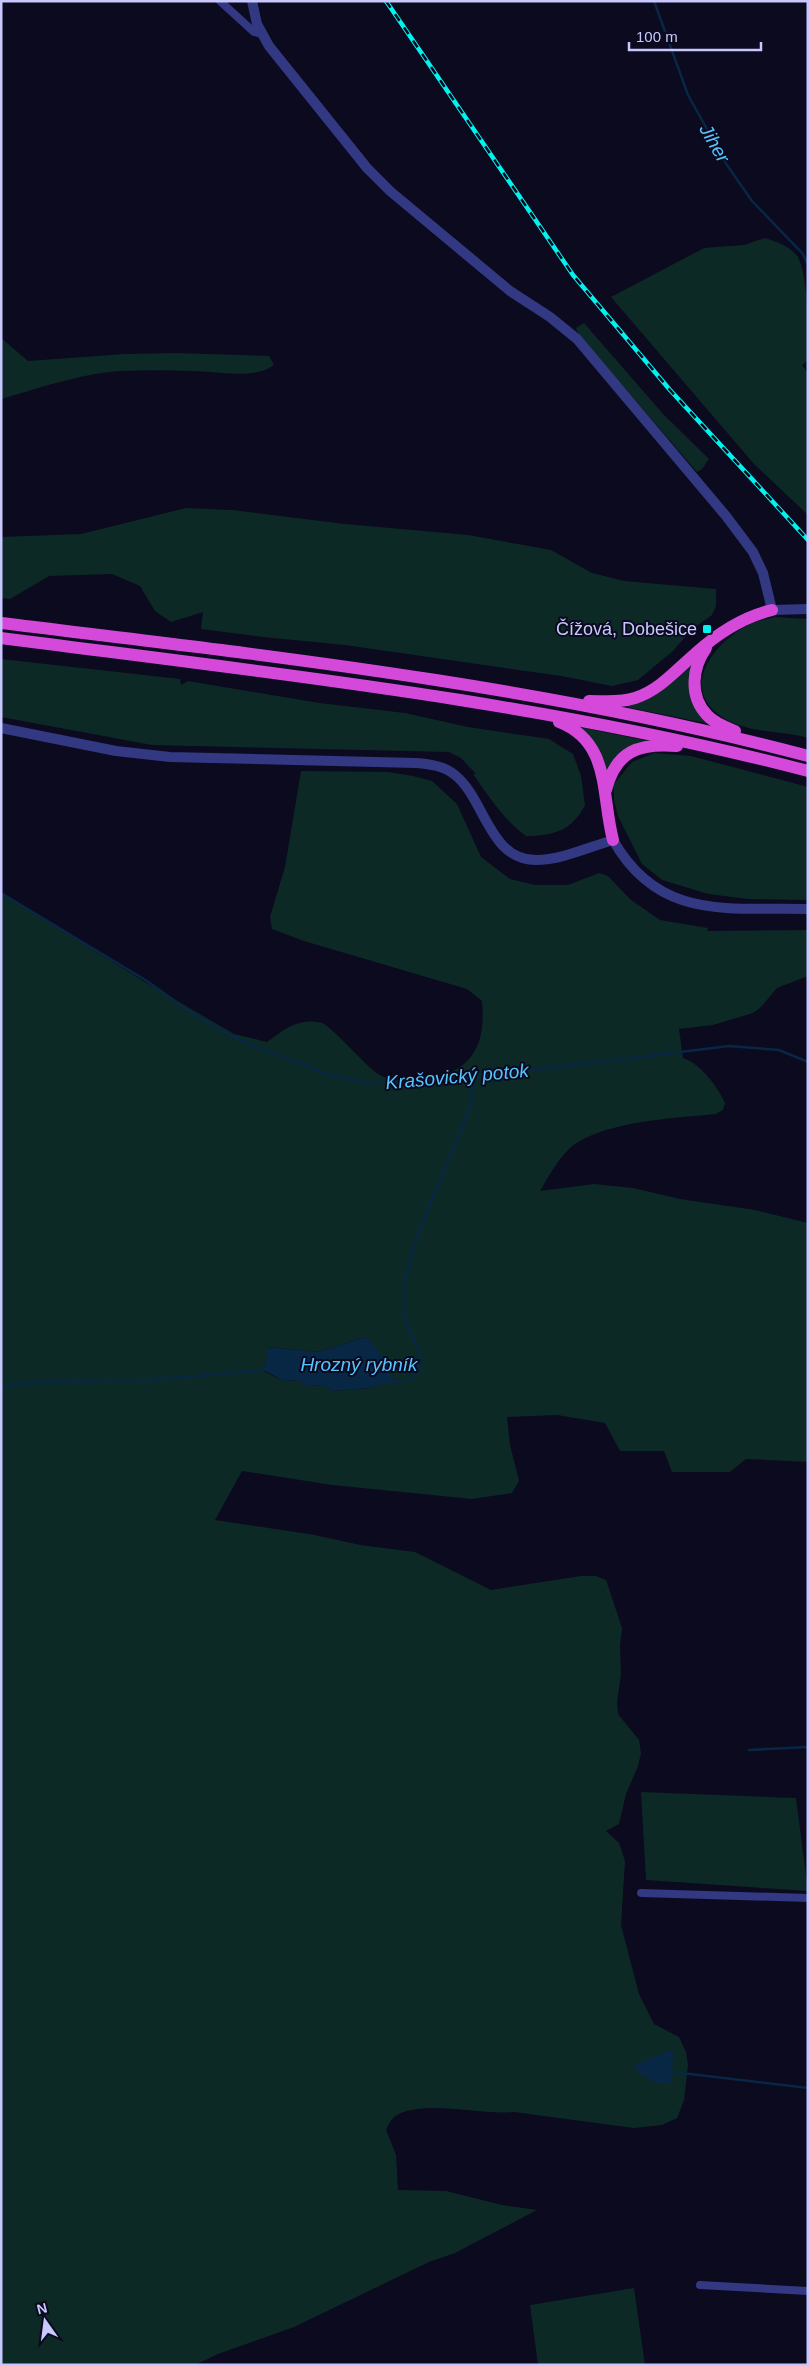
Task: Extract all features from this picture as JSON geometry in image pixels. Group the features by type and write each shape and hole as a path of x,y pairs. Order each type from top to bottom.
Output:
{"highway":[{"path":"544,698 614,702 634,699 665,681 714,638 743,620 772,610"},
{"path":"1,622 466,684 711,731 808,756"},
{"path":"1,638 411,691 643,732 808,770"},
{"path":"714,638 703,652 695,673 694,683 698,700 702,709 715,722 757,742"},
{"path":"531,711 572,727 586,738 597,760 605,793 607,818 613,840"},
{"path":"605,793 614,769 634,749 655,745 712,748"}],"street":[{"path":"220,1 254,32 262,34"},
{"path":"252,1 257,24 269,46 367,168 390,191 510,291 550,317 576,339 726,516 753,552 765,578 772,610 808,609"},
{"path":"1,728 116,751 170,758 370,761 439,766 456,775 469,790 497,839 518,856 534,860 550,859 613,840 625,861 638,876 676,900 702,905 808,909"},
{"path":"641,1893 808,1898"},
{"path":"700,2285 808,2291"}],"green space":[{"path":"765,238 783,245 795,253 802,267 804,279 807,307 808,361 802,365 808,373 808,515 754,464 611,297 704,248 744,245"},
{"path":"584,323 663,414 709,459 702,469 697,472 579,335 576,328"},
{"path":"1,338 28,361 125,354 177,353 269,356 274,365 266,370 234,374 165,370 120,371 60,382 1,399"},
{"path":"186,508 232,510 345,524 468,535 551,550 592,573 624,581 716,589 716,606 712,615 691,630 673,651 638,680 612,686 561,676 345,645 201,629 203,612 171,622 155,611 140,586 112,574 49,576 10,599 1,598 1,537 81,534"},
{"path":"775,617 808,619 808,738 753,729 732,722 722,717 709,705 703,691 702,678 707,664 716,651 740,630 756,622"},
{"path":"1,659 180,679 181,685 188,681 319,703 405,713 468,727 549,739 573,754 581,776 585,805 574,821 561,830 545,835 526,836 497,808 473,774 476,774 461,758 449,752 152,745 1,717"},
{"path":"693,661 710,724 626,707 639,702"},
{"path":"579,727 648,741 605,778"},
{"path":"654,753 691,756 808,787 808,900 748,899 708,894 662,880 642,864 618,816 614,800 614,784 632,762"},
{"path":"301,771 388,772 432,781 457,804 481,857 510,879 535,885 568,885 599,873 608,876 631,900 660,920 708,928 707,931 808,930 808,976 777,988 760,1008 753,1013 713,1025 679,1029 683,1058 702,1070 713,1083 725,1103 723,1110 716,1114 618,1127 581,1140 568,1150 556,1164 540,1191 594,1184 633,1188 680,1199 755,1210 808,1223 808,1462 746,1459 730,1472 672,1472 664,1451 620,1451 605,1423 557,1415 507,1417 510,1445 519,1481 512,1493 472,1499 332,1485 242,1471 215,1520 315,1535 360,1545 415,1552 491,1590 581,1576 596,1576 606,1580 622,1628 620,1646 621,1675 617,1702 618,1714 639,1740 641,1753 638,1766 626,1794 619,1824 606,1831 619,1843 625,1861 621,1925 639,1994 654,2024 679,2037 686,2052 688,2065 684,2100 677,2118 662,2125 634,2128 514,2112 501,2113 436,2108 406,2111 394,2117 386,2130 396,2155 398,2190 446,2191 502,2205 537,2210 455,2253 429,2262 294,2327 218,2354 195,2365 1,2365 1,892 145,982 234,1034 267,1042 292,1025 306,1022 322,1023 378,1074 396,1080 433,1078 448,1074 470,1058 481,1034 483,1019 482,1001 467,989 304,941 272,929 270,917 285,867","holes":["366,1337 393,1380 370,1388 333,1391 325,1386 306,1385 298,1380 284,1381 263,1371 268,1347 318,1352"]},
{"path":"641,1792 796,1798 808,1891 646,1880"},
{"path":"634,2288 645,2365 538,2365 530,2305"}],"water":[{"name":"Hrozný rybník","path":"366,1337 384,1357 393,1381 370,1388 333,1391 325,1386 305,1385 298,1380 284,1381 263,1370 267,1357 267,1347 318,1352"},
{"path":"671,2050 673,2051 672,2082 663,2084 652,2081 635,2068 637,2064"}],"waterway":[{"name":"Jiher","path":"654,1 688,95 727,165 752,201 803,254 808,265"},
{"name":"Krašovický potok","path":"1,893 147,981 196,1016 237,1039 324,1073 365,1083 428,1083 729,1046 779,1050 808,1062"},
{"path":"388,1382 409,1380 419,1371 420,1361 417,1347 404,1318 405,1281 416,1239 472,1102 472,1077"},
{"path":"1,1387 36,1382 151,1380 264,1370"},
{"path":"749,1750 808,1747"},
{"path":"673,2072 808,2088"}],"railway":[{"path":"386,1 573,275 670,390 808,540"}],"place":[{"name":"Čížová, Dobešice","path":"707,629"}]}
